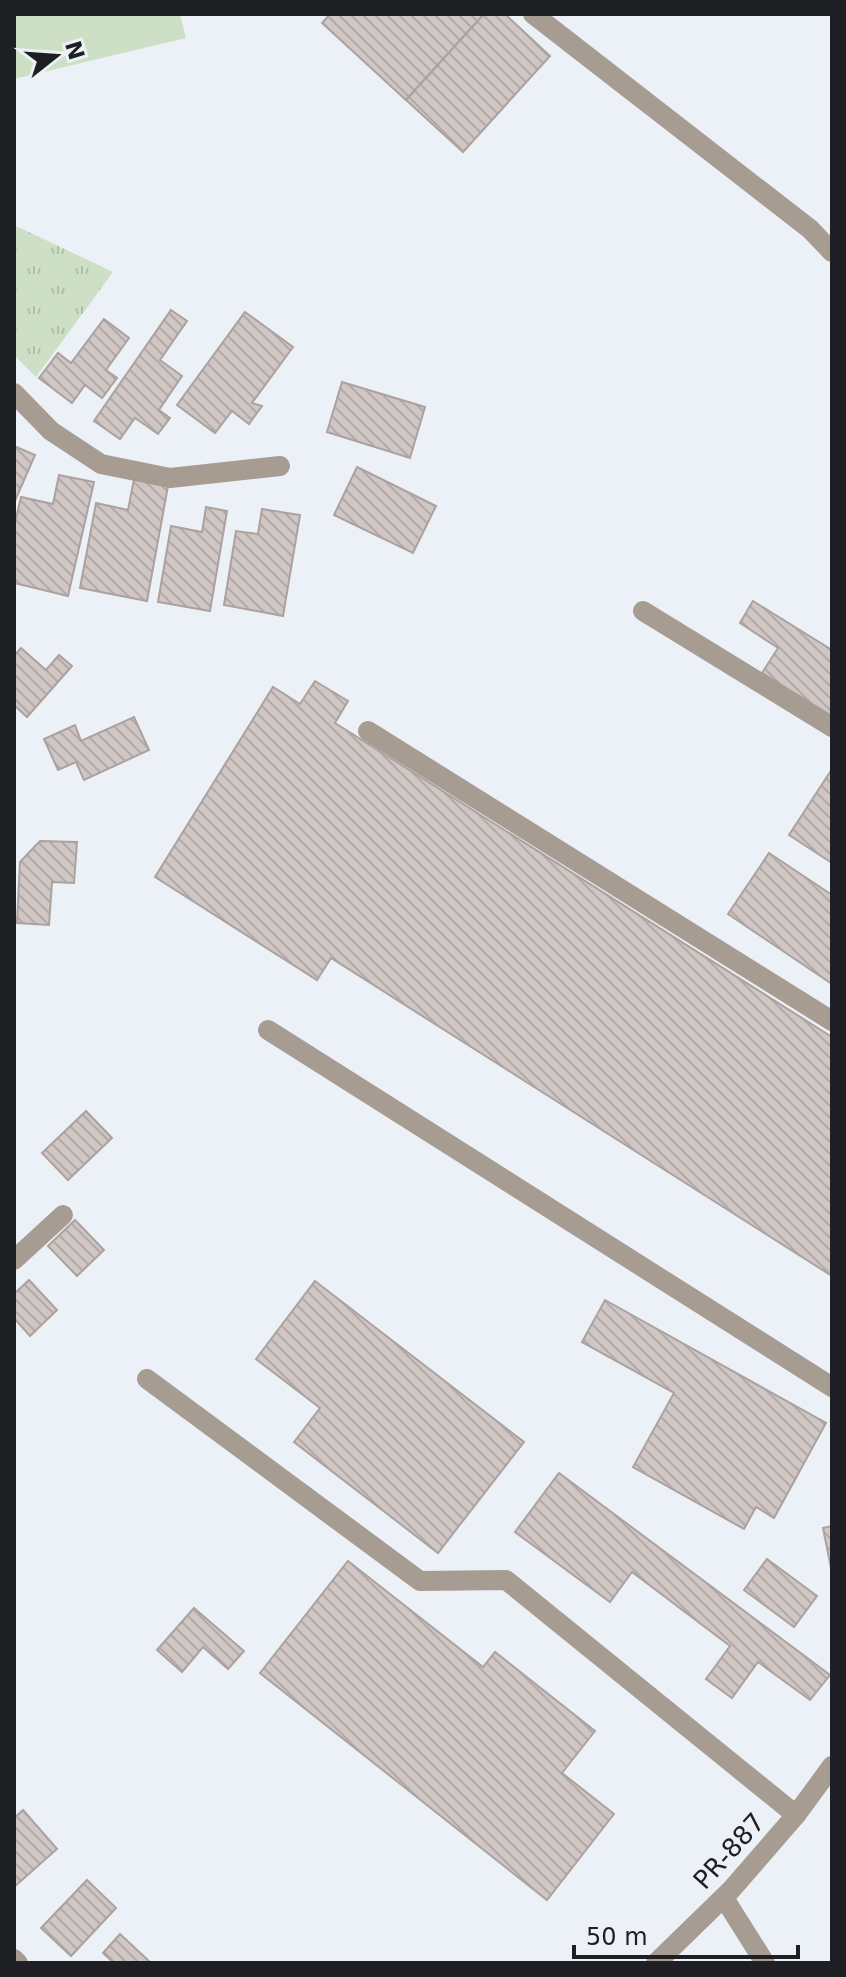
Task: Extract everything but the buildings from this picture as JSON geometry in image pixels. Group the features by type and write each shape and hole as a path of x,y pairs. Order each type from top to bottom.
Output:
{"street":[{"path":"533,14 810,229 832,252"},
{"path":"14,393 51,431 101,464 170,478 280,466"},
{"path":"643,611 832,727"},
{"path":"368,731 832,1021"},
{"path":"268,1030 832,1387"},
{"path":"14,1260 63,1215"},
{"path":"147,1379 420,1581 506,1580 796,1815"},
{"name":"PR-887","path":"656,1963 724,1898 796,1815 832,1766"},
{"path":"724,1898 765,1963"}],"green space":[{"path":"14,14 180,14 186,38 14,79"},
{"path":"14,225 113,272 36,377 14,355"}]}
